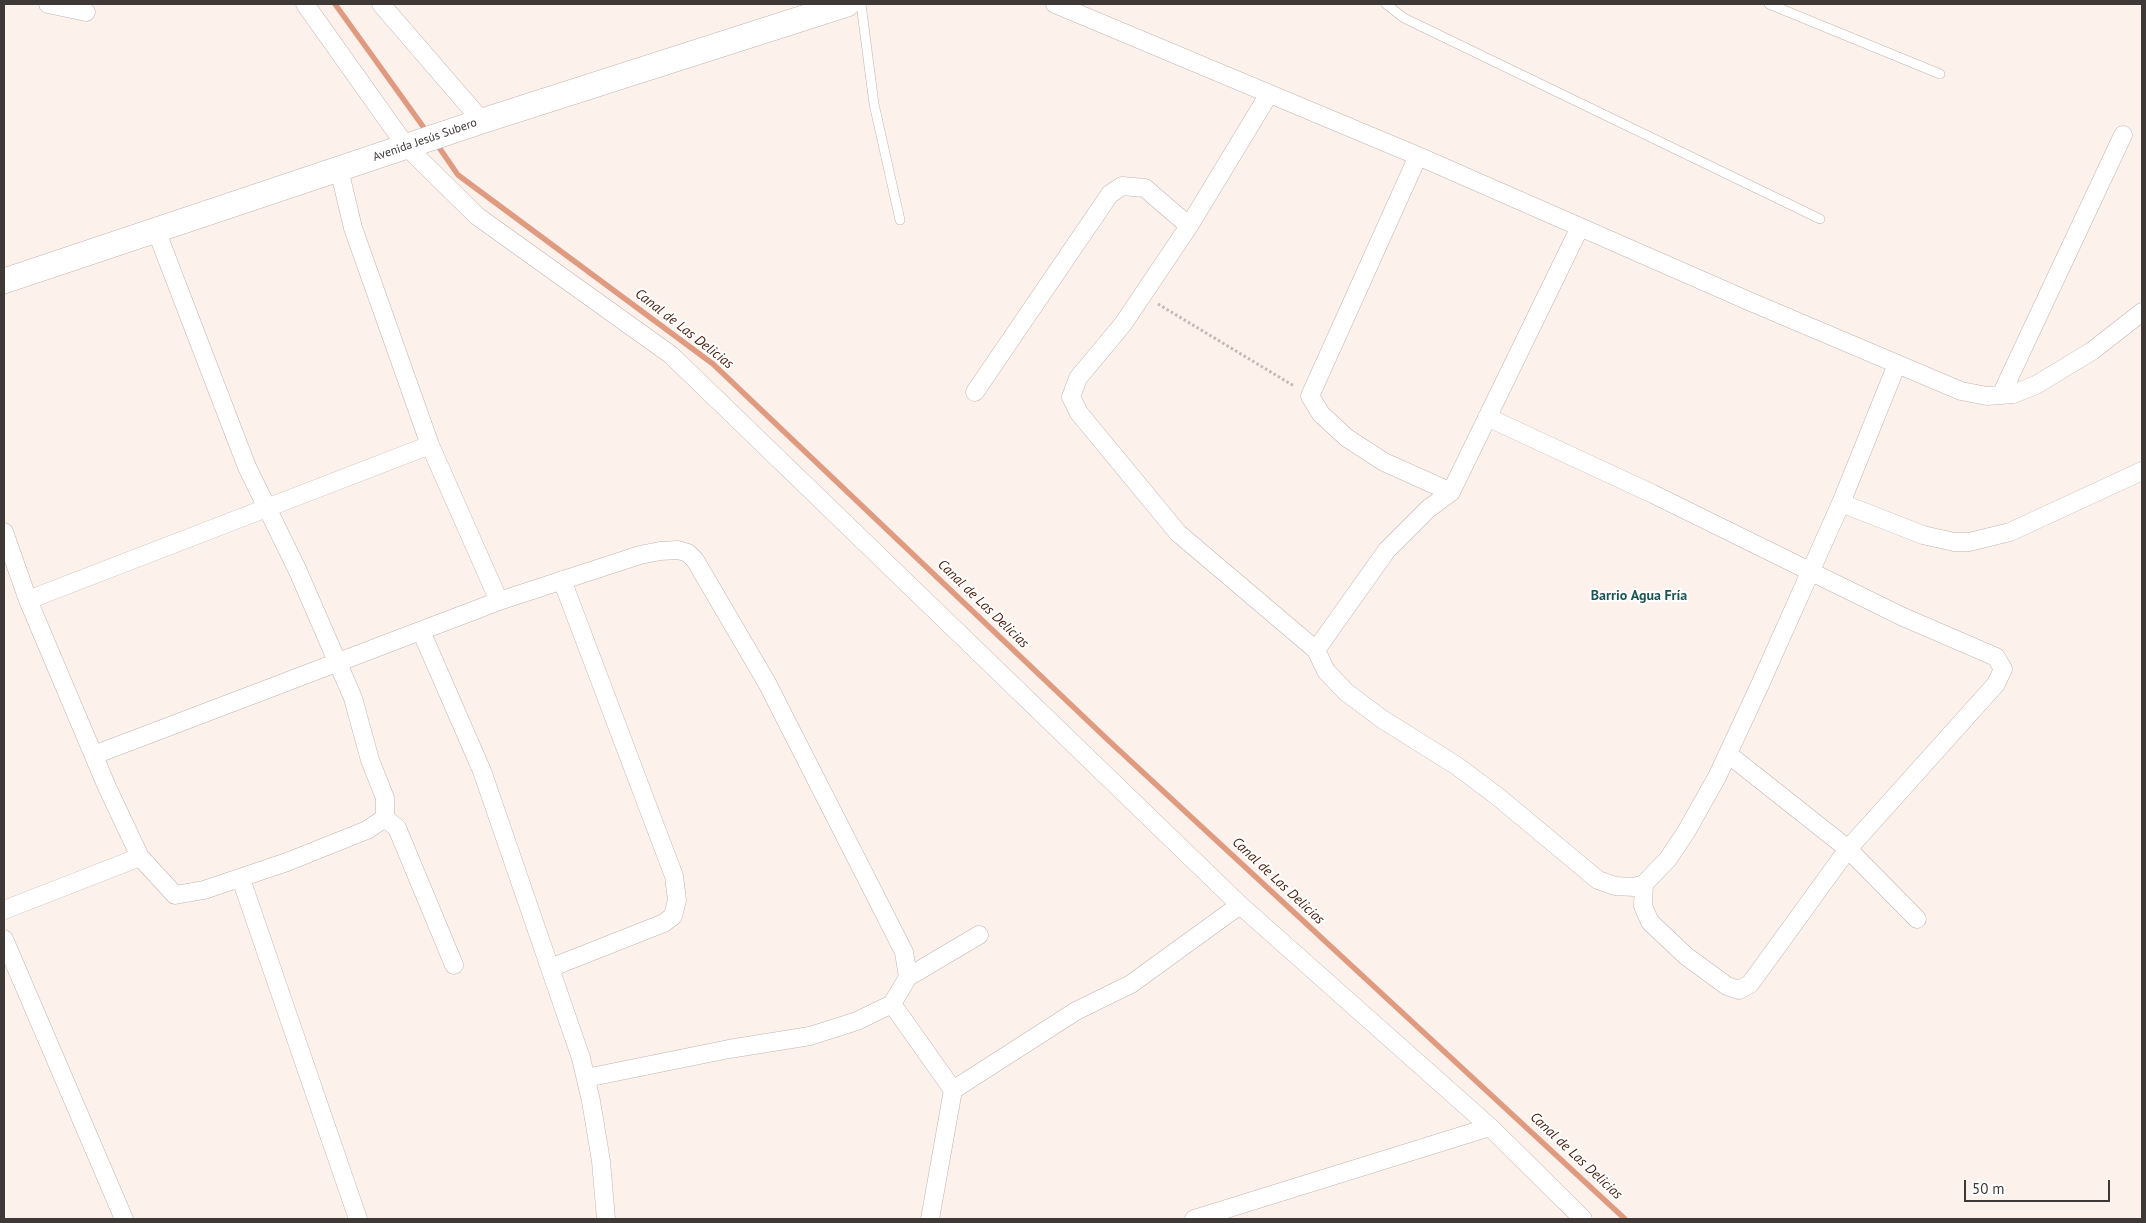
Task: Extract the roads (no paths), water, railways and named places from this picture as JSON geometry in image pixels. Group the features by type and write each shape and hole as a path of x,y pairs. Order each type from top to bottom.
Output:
{"main road":[{"name":"Avenida Jesús Subero","path":"4,281 412,144 847,4"}],"street":[{"path":"48,4 86,12"},
{"path":"305,4 412,144 478,216 671,355 1240,904 1490,1127 1583,1219"},
{"path":"381,4 482,121"},
{"path":"1056,4 1418,156 1961,391 1988,396 2001,395 2013,394 2036,385 2092,350 2142,312"},
{"path":"1270,94 1189,226 1123,324 1078,378 1072,397 1079,413 1178,533 1316,650 1326,671 1346,692 1382,719 1457,766 1498,796 1598,880 1615,886 1634,887 1644,884 1668,859 1686,832 1728,754 1842,502 1897,364"},
{"path":"2001,395 2123,134"},
{"path":"1418,156 1310,396 1321,414 1347,438 1384,462 1451,492"},
{"path":"339,169 353,228 430,445 499,601"},
{"path":"975,392 1110,194 1122,186 1145,188 1189,226"},
{"path":"1316,650 1387,550 1428,509 1451,492 1580,227"},
{"path":"156,230 247,467 338,663 352,698 370,760 385,798 386,818 397,828 454,965"},
{"path":"1487,417 1653,494 1809,573 1901,616 1996,657 2003,669 1996,684 1848,849 1750,984 1739,990 1727,986 1686,956 1650,922 1642,906 1644,884"},
{"path":"28,600 430,445"},
{"path":"1842,502 1922,535 1954,542 1969,542 2010,532 2142,470"},
{"path":"4,532 28,600 94,756 140,857 175,896 241,879 367,830 386,818"},
{"path":"94,756 499,601 620,561 660,551 688,553 695,560 767,683 904,952 908,977"},
{"path":"550,968 664,923 673,916 677,900 674,876 562,580"},
{"path":"421,631 482,771 586,1078 600,1162 606,1219"},
{"path":"1728,754 1848,849 1917,919"},
{"path":"4,910 140,857"},
{"path":"241,879 358,1219"},
{"path":"953,1090 1076,1011 1131,984 1240,904"},
{"path":"586,1078 729,1049 810,1036 857,1022 892,1004 908,977 979,935"},
{"path":"4,939 124,1219"},
{"path":"892,1004 953,1090 930,1219"},
{"path":"1194,1219 1490,1127"}],"lane":[{"path":"861,4 874,104 900,220"},
{"path":"1386,4 1412,22 1820,219"},
{"path":"1769,4 1940,74"}],"waterway":[{"name":"Canal de Las Delicias","path":"335,4 427,132"},
{"name":"Canal de Las Delicias","path":"436,143 458,175 713,364 1108,740 1625,1219"}],"district":[{"name":"Barrio Agua Fría","path":"1639,596"}]}
